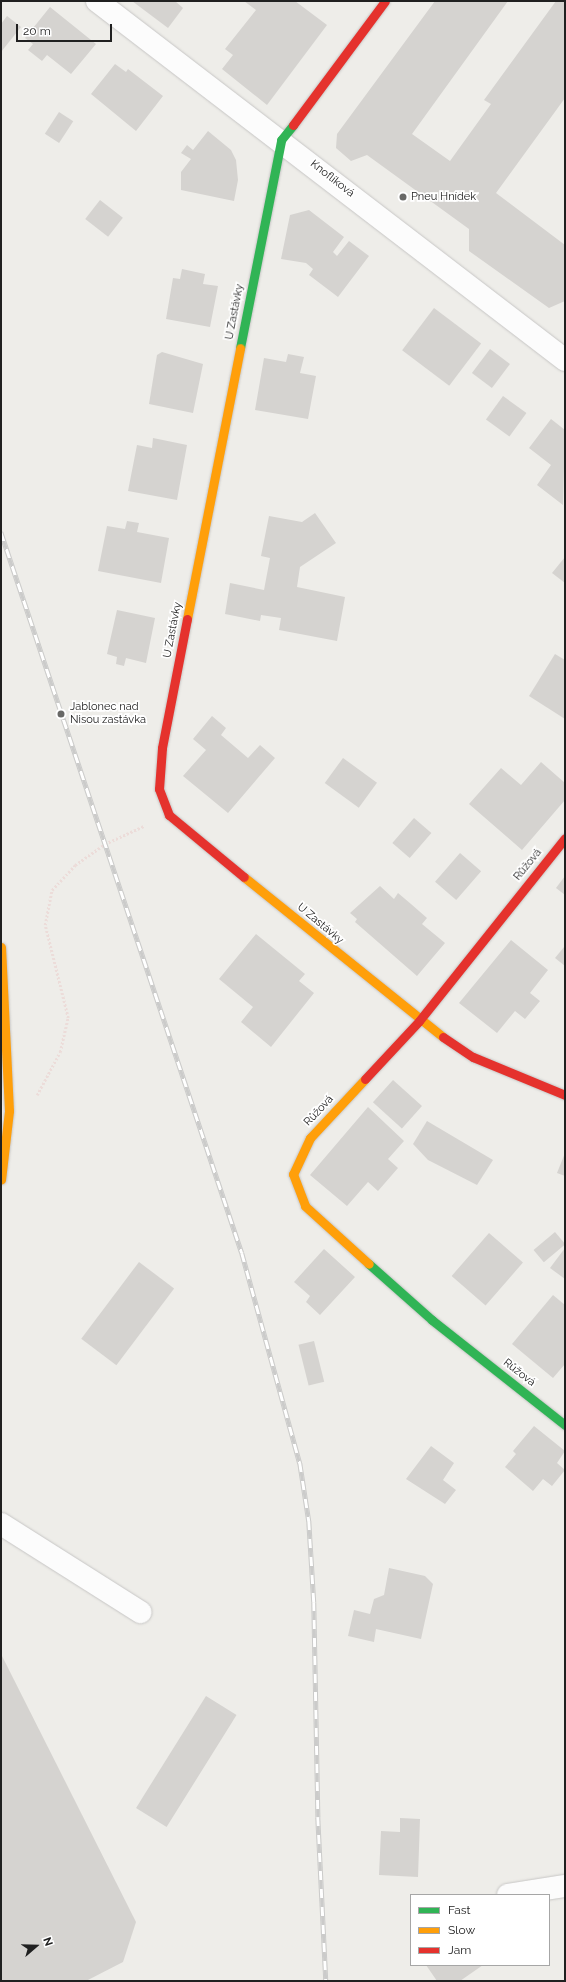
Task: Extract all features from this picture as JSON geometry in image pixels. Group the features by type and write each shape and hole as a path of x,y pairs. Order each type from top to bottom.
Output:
{"street":[{"name":"Knoflíková","path":"97,1 282,140 565,360"},
{"name":"U Zastávky","path":"385,1 282,140 162,748 159,789 169,814 419,1021 473,1057 565,1095"},
{"name":"Růžová","path":"565,838 419,1021 310,1138 293,1174 305,1206 432,1320 565,1425"},
{"path":"1,947 10,1111 1,1179"},
{"path":"1,1524 140,1612"},
{"path":"514,1894 565,1886"}],"path":[{"path":"36,1097 60,1052 68,1018 45,925 52,890 75,865 105,844 169,814"}],"building":[{"path":"132,1 175,1 183,8 168,28"},
{"path":"244,1 295,1 327,25 267,105 222,69 233,55 225,49 256,10"},
{"path":"435,1 508,1 412,134 450,161 491,104 484,100 556,1 565,1 565,98 496,193 565,245 565,301 549,308 469,251 469,229 367,155 351,161 336,148 337,134"},
{"path":"50,7 96,44 71,74 47,55 42,61 28,50 33,44 25,38"},
{"path":"7,16 21,27 1,52 1,24"},
{"path":"115,64 126,72 128,69 163,96 136,131 91,94"},
{"path":"59,112 73,121 59,143 45,134"},
{"path":"208,131 231,150 236,160 238,180 234,201 181,190 181,172 191,159 181,153 187,145 193,150"},
{"path":"100,200 123,218 108,237 85,219"},
{"path":"309,210 344,237 333,252 337,256 349,241 369,256 338,297 309,275 313,269 306,263 281,259 290,215"},
{"path":"182,269 205,274 203,284 218,286 210,327 166,319 173,278 180,279"},
{"path":"434,308 481,344 449,386 402,350"},
{"path":"490,349 510,364 492,388 472,373"},
{"path":"162,352 203,364 193,413 149,404 157,355"},
{"path":"288,354 304,357 300,373 316,376 308,419 255,410 264,358 286,362"},
{"path":"503,396 526,413 509,437 486,419"},
{"path":"551,419 565,430 563,505 537,485 551,465 529,448"},
{"path":"153,438 187,445 177,500 128,491 137,445 152,448"},
{"path":"315,513 336,543 300,567 297,587 345,597 337,641 279,630 281,618 261,615 260,621 225,614 230,583 264,590 270,558 261,556 269,516 302,522"},
{"path":"127,521 139,523 137,532 169,538 161,583 98,571 107,526 125,529"},
{"path":"565,557 565,583 552,573"},
{"path":"117,610 155,618 146,663 126,658 124,666 116,664 117,657 107,654"},
{"path":"555,654 565,660 565,719 529,696"},
{"path":"212,716 226,728 221,735 248,758 260,745 275,758 228,813 183,776 206,750 193,739"},
{"path":"343,758 377,783 359,808 325,783"},
{"path":"541,762 565,783 565,800 522,850 469,804 501,768 521,785"},
{"path":"414,818 431,833 410,858 392,843"},
{"path":"460,853 481,871 456,900 435,882"},
{"path":"565,876 565,895 556,888"},
{"path":"380,886 394,899 398,893 427,918 422,924 445,943 417,976 355,922 357,919 350,913"},
{"path":"256,934 305,974 299,981 314,993 271,1047 241,1022 253,1007 219,979"},
{"path":"511,940 548,970 530,993 540,1001 525,1019 515,1011 497,1033 459,1003"},
{"path":"564,947 565,948 565,966 555,958"},
{"path":"393,1080 422,1106 402,1128 373,1102"},
{"path":"368,1107 404,1141 388,1159 398,1168 378,1191 368,1182 347,1206 310,1175"},
{"path":"427,1121 493,1160 477,1185 428,1160 413,1144"},
{"path":"565,1153 565,1176 557,1173"},
{"path":"555,1232 565,1244 544,1262 534,1250"},
{"path":"489,1233 523,1263 486,1306 452,1276"},
{"path":"565,1248 565,1279 550,1268"},
{"path":"324,1249 355,1277 320,1315 306,1302 310,1296 294,1282"},
{"path":"139,1262 174,1288 116,1365 81,1339"},
{"path":"553,1295 565,1305 565,1364 553,1378 512,1344"},
{"path":"314,1341 324,1382 309,1386 298,1345"},
{"path":"534,1426 565,1451 557,1463 565,1470 552,1486 543,1479 533,1491 505,1467 516,1454 513,1451"},
{"path":"431,1446 454,1463 443,1480 456,1490 445,1504 406,1479"},
{"path":"389,1568 425,1576 433,1584 421,1639 376,1629 374,1642 348,1636 354,1610 370,1614 374,1599 384,1595"},
{"path":"1,1654 136,1922 123,1962 86,1981 1,1981"},
{"path":"206,1696 237,1715 167,1827 136,1808"},
{"path":"400,1818 420,1819 418,1877 379,1875 381,1831 400,1832"},
{"path":"427,1966 482,1966 460,1981 437,1981"}],"railway":[{"path":"1,532 242,1253 300,1463 309,1521 314,1602 318,1817 326,1981"}],"traffic: fast":[{"path":"240,348 281,140 293,125"},
{"path":"369,1264 432,1320 565,1425"}],"traffic: slow":[{"path":"187,619 240,348"},
{"path":"244,877 443,1037"},
{"path":"1,947 9,1111 1,1180"},
{"path":"365,1079 310,1138 293,1174 305,1206 369,1264"}],"traffic: jam":[{"path":"293,125 385,1"},
{"path":"187,619 162,748 159,789 169,815 244,877"},
{"path":"365,1079 419,1021 565,838"},
{"path":"443,1037 473,1057 565,1095"}],"place":[{"name":"Pneu Hnídek","path":"403,197"},
{"name":"Jablonec nad Nisou zastávka","path":"61,714"}]}
